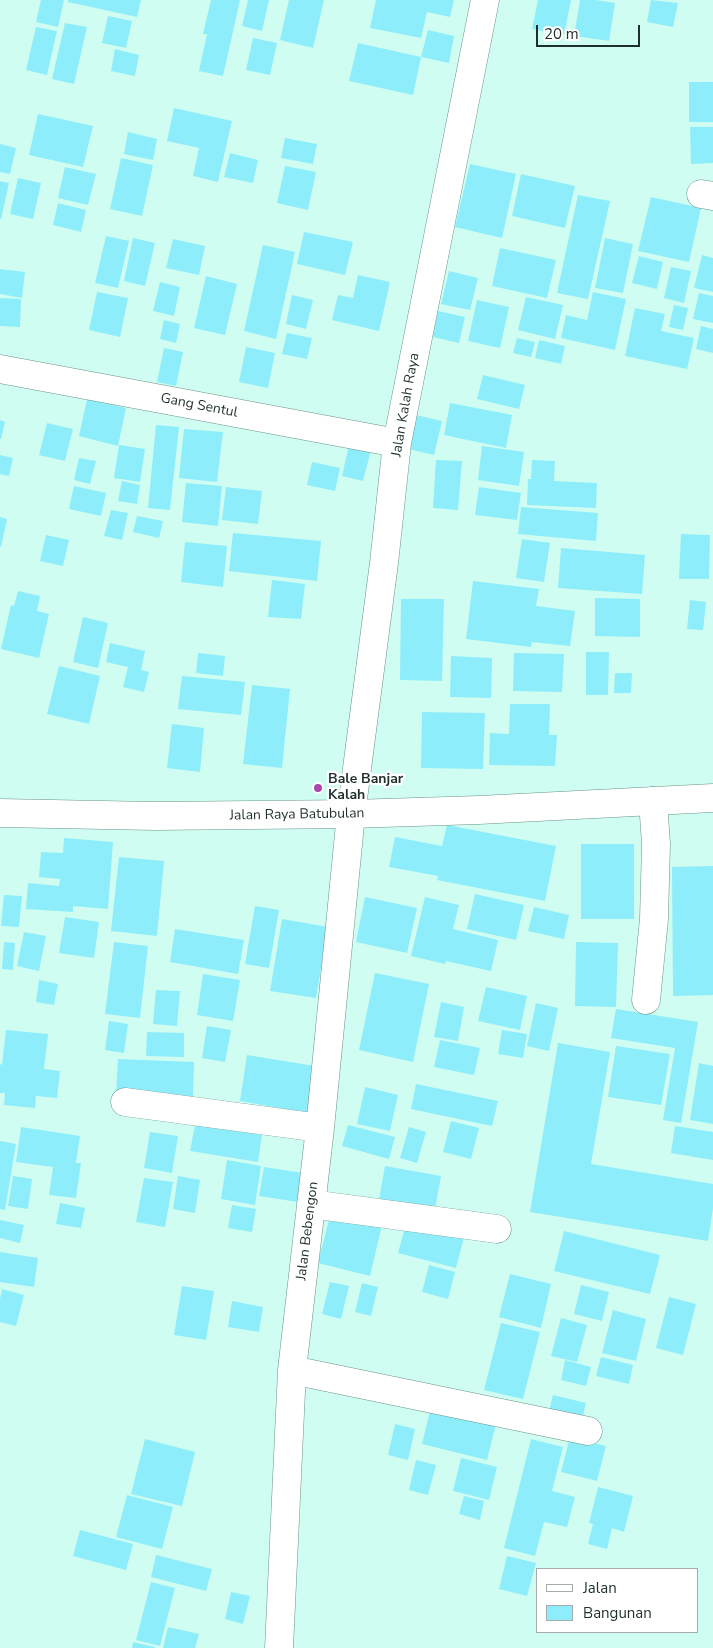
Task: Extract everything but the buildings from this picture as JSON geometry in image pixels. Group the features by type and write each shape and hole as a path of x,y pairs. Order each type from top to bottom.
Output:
{"main road":[{"name":"Jalan Kalah Raya","path":"351,814 384,563 397,444 484,0"},
{"name":"Gang Sentul","path":"0,369 397,444"},
{"name":"Jalan Raya Batubulan","path":"0,813 155,816 351,814 498,810 713,798"},
{"path":"646,1000 654,919 656,844 653,801"},
{"name":"Jalan Bebengon","path":"279,1648 292,1370 312,1204 351,814"},
{"path":"125,1102 320,1128"},
{"path":"312,1204 497,1229"},
{"path":"292,1370 588,1431"}],"place":[{"name":"Bale Banjar Kalah","path":"318,788"}]}
